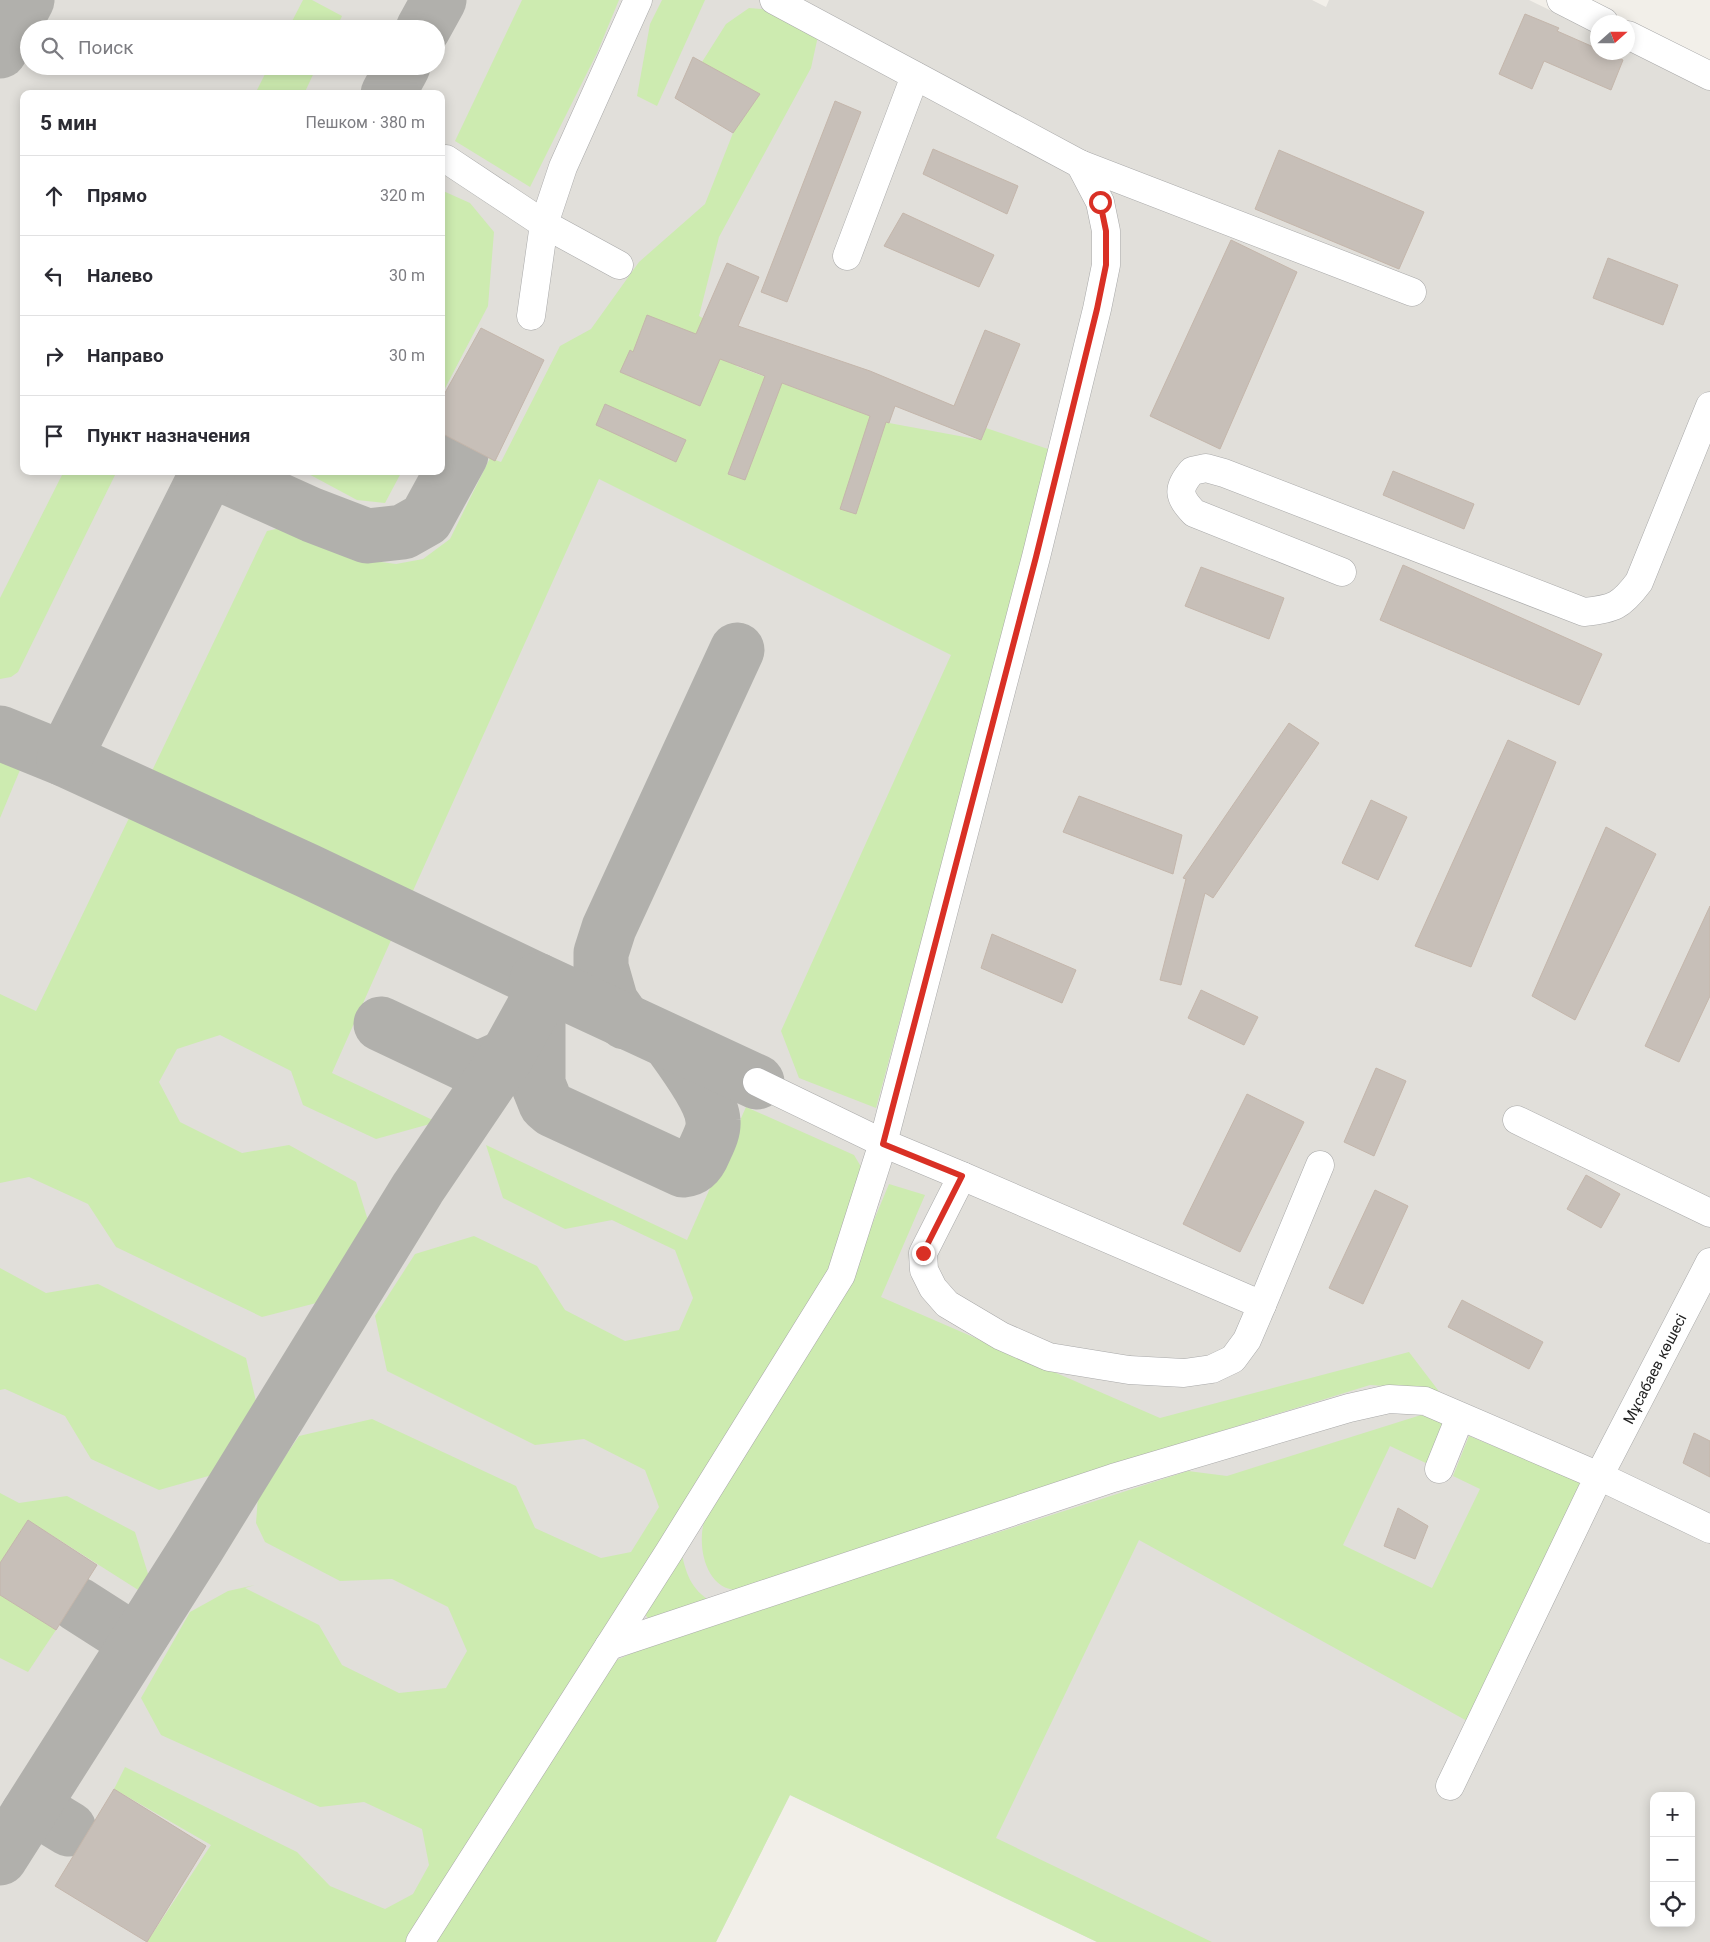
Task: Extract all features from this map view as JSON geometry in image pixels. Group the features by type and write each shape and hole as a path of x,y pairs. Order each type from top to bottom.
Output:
{"street":[{"path":"531,316 544,224 563,167 638,0"},
{"path":"774,0 1080,164 1412,292"},
{"path":"1561,0 1590,15"},
{"path":"1635,38 1710,76"},
{"path":"847,256 915,76"},
{"path":"446,159 544,224 619,265"},
{"path":"420,1942 610,1646 841,1275 883,1144 1036,557 1097,309 1106,265 1106,231 1100,202 1080,164"},
{"path":"1342,572 1194,513 1183,501 1180,492 1183,482 1192,471 1206,468 1224,473 1584,612 1606,610 1625,600 1639,582 1702,452 1710,406"},
{"path":"758,1082 883,1144 1262,1305"},
{"path":"1517,1120 1710,1213"},
{"path":"962,1176 923,1253 924,1270 933,1288 947,1304 1001,1336 1049,1357 1129,1370 1184,1373 1212,1369 1233,1359 1247,1340 1320,1165"},
{"name":"Мұсабаев көшесі","path":"1450,1786 1599,1476 1710,1262"},
{"path":"610,1646 1113,1478 1348,1408 1389,1399 1425,1401 1599,1476 1710,1529"},
{"path":"1439,1469 1460,1417"}],"shaded area":[{"path":"0,0 1312,0 1326,7 1329,0 1529,0 1590,30 1590,60 1635,60 1635,50 1710,87 1710,1942 1097,1942 790,1795 716,1942 0,1942"}],"green space":[{"path":"303,0 312,0 342,16 340,20 293,20"},
{"path":"522,0 619,0 597,53 530,187 455,141"},
{"path":"662,0 705,0 657,106 637,96 650,24"},
{"path":"749,8 772,10 818,36 811,68 719,237 699,316 734,335 736,366 889,423 981,440 986,428 1054,451 876,1108 799,1078 781,1031 951,655 599,479 412,893 151,773 267,531 285,527 358,559 396,564 423,559 450,539 490,458 501,462 560,346 591,329 639,262 705,204 733,133 760,94 702,62 726,24"},
{"path":"264,75 313,75 306,90 257,90"},
{"path":"445,192 470,203 494,232 488,306 445,388"},
{"path":"62,475 115,475 18,672 11,677 0,679 0,598"},
{"path":"310,475 400,475 385,503 357,500"},
{"path":"0,761 20,770 0,818"},
{"path":"130,816 392,938 332,1073 437,1122 376,1139 303,1105 291,1071 220,1035 177,1049 159,1082 180,1122 242,1153 289,1145 356,1182 371,1230 328,1300 262,1317 116,1247 88,1204 29,1177 0,1183 0,994 36,1011"},
{"path":"746,1107 854,1155 863,1170 839,1249 814,1301 408,1942 147,1942 211,1845 114,1789 125,1767 297,1852 330,1886 385,1909 413,1894 429,1865 422,1829 364,1802 320,1807 161,1735 141,1698 190,1612 228,1591 255,1585 245,1588 319,1625 342,1665 399,1693 446,1688 467,1651 448,1607 392,1579 340,1581 265,1542 256,1523 258,1496 299,1436 372,1419 516,1486 535,1528 601,1558 631,1552 659,1507 645,1470 584,1439 535,1445 387,1371 375,1316 415,1254 474,1236 537,1266 565,1310 625,1341 679,1330 693,1298 675,1250 612,1220 565,1229 503,1198 486,1145 687,1240"},
{"path":"889,1184 925,1195 881,1297 1160,1418 1409,1352 1441,1394 1418,1388 1370,1385 1160,1450 739,1590 728,1588 712,1576 706,1566 702,1543 704,1522 854,1268"},
{"path":"0,1268 46,1293 98,1284 246,1358 258,1410 219,1473 159,1490 91,1459 65,1416 5,1389 0,1390"},
{"path":"1421,1415 1449,1425 1430,1465 1390,1446 1343,1545 1432,1588 1480,1489 1453,1476 1469,1436 1585,1484 1478,1727 1139,1540 996,1838 1212,1942 1097,1942 790,1795 716,1942 435,1942 602,1679 617,1660 649,1645 1188,1471 1227,1476"},
{"path":"0,1493 19,1503 67,1496 135,1532 149,1577 143,1593 28,1520 0,1563"},
{"path":"681,1549 690,1580 699,1592 712,1602 650,1622 644,1612"},
{"path":"0,1595 56,1630 28,1672 0,1658"}],"building":[{"path":"1525,14 1559,28 1557,31 1590,45 1590,60 1623,60 1611,90 1544,61 1532,89 1499,74"},
{"path":"693,57 760,94 733,133 675,98"},
{"path":"835,101 861,112 787,302 761,292"},
{"path":"933,149 1018,186 1007,214 923,174"},
{"path":"1279,150 1424,212 1399,269 1255,209"},
{"path":"903,213 994,255 979,287 884,246"},
{"path":"1231,240 1297,272 1220,449 1150,416"},
{"path":"1608,258 1678,285 1663,325 1593,298"},
{"path":"727,263 759,277 738,326 870,371 954,406 985,330 1020,344 981,440 895,406 889,423 886,422 856,514 840,509 870,416 782,383 745,480 728,474 765,376 720,359 700,406 620,372 630,350 633,352 647,315 696,334"},
{"path":"481,328 544,360 495,461 445,435 445,393"},
{"path":"605,404 686,440 676,462 596,425"},
{"path":"1393,471 1474,504 1464,529 1383,495"},
{"path":"1403,565 1602,654 1579,705 1380,620"},
{"path":"1201,567 1284,598 1269,639 1185,606"},
{"path":"1289,723 1319,743 1213,898 1205,893 1181,985 1160,980 1186,879 1183,878"},
{"path":"1508,740 1556,762 1471,967 1415,946"},
{"path":"1079,796 1182,835 1173,874 1063,832"},
{"path":"1371,800 1407,817 1378,880 1342,863"},
{"path":"1606,827 1656,854 1575,1020 1532,996"},
{"path":"1710,906 1710,996 1679,1062 1645,1046"},
{"path":"992,934 1076,970 1062,1003 981,968"},
{"path":"1201,990 1258,1017 1244,1045 1188,1018"},
{"path":"1376,1068 1406,1081 1374,1156 1344,1142"},
{"path":"1247,1094 1304,1122 1240,1252 1183,1224"},
{"path":"1586,1175 1620,1194 1601,1228 1567,1209"},
{"path":"1375,1190 1408,1206 1363,1304 1329,1288"},
{"path":"1462,1300 1543,1342 1529,1369 1448,1327"},
{"path":"1694,1433 1710,1441 1710,1477 1683,1463"},
{"path":"1398,1508 1428,1526 1415,1559 1384,1546"},
{"path":"28,1520 97,1565 56,1630 0,1595 0,1563"},
{"path":"114,1789 206,1846 147,1942 55,1886"}],"taxiway":[{"path":"0,51 27,0"},
{"path":"428,20 439,0"},
{"path":"390,90 398,75"},
{"path":"223,475 312,515 367,536 403,532 426,519 461,455"},
{"path":"64,759 206,475"},
{"path":"625,1022 611,1002 601,967 601,953 609,928 737,650"},
{"path":"0,733 64,759 308,871 537,980"},
{"path":"0,1858 198,1546 418,1188 507,1056 538,1000 537,980 757,1082"},
{"path":"538,1003 538,1084 546,1104 553,1110 683,1170 693,1166 701,1158 713,1129 713,1121 708,1102 670,1043"},
{"path":"381,1024 474,1068 487,1065 507,1056"},
{"path":"77,1604 127,1636 134,1636 143,1632"},
{"path":"28,1814 41,1812 69,1829"}],"route":[{"path":"923,1253 962,1176 883,1144 1036,557 1097,309 1106,265 1106,231 1100,202"}]}
